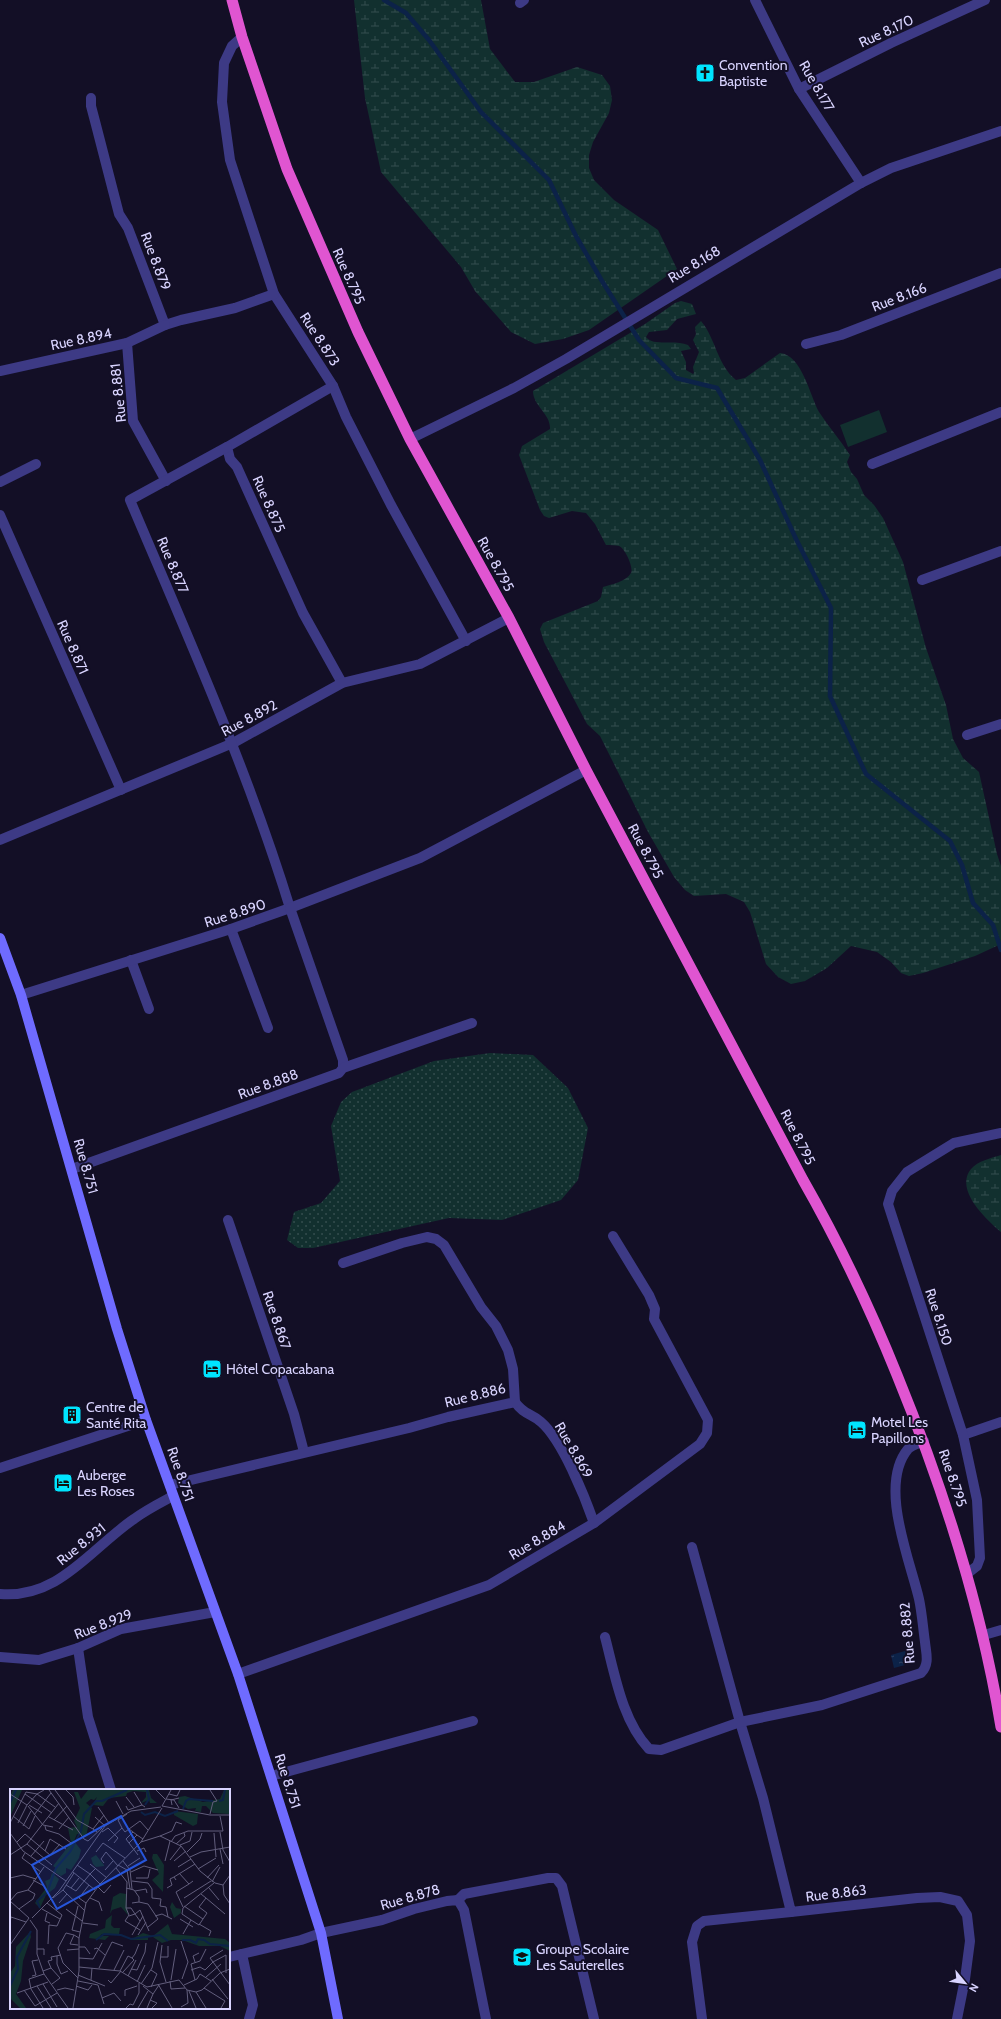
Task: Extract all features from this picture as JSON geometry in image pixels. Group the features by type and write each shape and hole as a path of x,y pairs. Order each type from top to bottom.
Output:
{"highway":[{"name":"Rue 8.795","path":"232,0 242,37 286,169 358,332 410,440 510,618 586,770 803,1180 829,1224 878,1330 924,1441 968,1573 984,1635 1001,1728"}],"main road":[{"name":"Rue 8.751","path":"0,938 21,995 117,1329 146,1420 238,1674 272,1776 321,1933 338,2019"}],"street":[{"name":"Rue 8.177","path":"755,0 799,89 861,183"},
{"name":"Rue 8.170","path":"799,89 891,43 985,0"},
{"name":"Rue 8.873","path":"242,37 232,46 224,63 222,102 230,160 274,294 333,386 346,417 391,505 466,641"},
{"name":"Rue 8.879","path":"91,98 94,119 119,214 128,228 165,326"},
{"name":"Rue 8.168","path":"410,440 514,388 560,362 861,183 891,168 1001,131"},
{"name":"Rue 8.166","path":"806,344 841,335 907,308 1001,273"},
{"path":"165,326 180,320 235,308 274,294"},
{"name":"Rue 8.894","path":"0,371 127,343 165,326"},
{"name":"Rue 8.881","path":"127,343 133,422 166,480"},
{"path":"227,447 333,386"},
{"path":"872,464 1001,412"},
{"name":"Rue 8.877","path":"227,447 130,500 233,743"},
{"name":"Rue 8.875","path":"227,447 230,459 237,467 302,613 342,683"},
{"path":"0,482 36,464"},
{"name":"Rue 8.871","path":"0,515 121,790"},
{"path":"922,580 1001,550"},
{"name":"Rue 8.892","path":"0,840 233,743 342,683 420,664 510,618"},
{"path":"967,735 1001,724"},
{"path":"233,743 276,863 342,1060 342,1068"},
{"name":"Rue 8.890","path":"21,995 231,929 420,858 586,770"},
{"path":"231,929 268,1028"},
{"path":"131,960 149,1009"},
{"name":"Rue 8.888","path":"72,1169 339,1074 342,1068 472,1023"},
{"name":"Rue 8.150","path":"968,1573 977,1566 980,1558 977,1500 962,1435 888,1204 892,1191 907,1172 954,1143 1001,1133"},
{"name":"Rue 8.867","path":"228,1220 281,1374 304,1452"},
{"name":"Rue 8.884","path":"238,1674 489,1585 594,1523 700,1444 707,1433 708,1420 654,1319 655,1309 649,1295 613,1236"},
{"name":"Rue 8.886","path":"170,1485 515,1402 513,1369 508,1350 496,1326 481,1307 444,1245 436,1239 427,1237 402,1243 343,1263"},
{"name":"Rue 8.869","path":"515,1402 522,1412 541,1422 553,1437 574,1474 594,1523"},
{"path":"0,1468 146,1420"},
{"path":"962,1435 1001,1422"},
{"name":"Rue 8.882","path":"740,1722 822,1705 920,1673 926,1668 927,1660 919,1599 897,1515 896,1493 899,1467 909,1448 924,1441"},
{"name":"Rue 8.931","path":"0,1594 14,1595 37,1591 64,1576 134,1518 173,1496"},
{"name":"Rue 8.863","path":"692,1547 740,1722 763,1798 791,1912 917,1898 940,1897 958,1901 967,1915 970,1941 966,1979 957,2019"},
{"name":"Rue 8.929","path":"0,1657 39,1660 78,1648 121,1629 215,1612"},
{"path":"984,1635 1001,1630"},
{"path":"605,1637 617,1686 627,1712 640,1739 650,1749 661,1750 740,1722"},
{"path":"78,1648 88,1716 111,1789"},
{"path":"272,1776 473,1721"},
{"path":"458,1900 464,1894 548,1878 556,1878 562,1886 594,2019"},
{"name":"Rue 8.878","path":"230,1957 301,1940 321,1933 382,1920 414,1909 447,1901 458,1900 464,1910 486,2019"},
{"path":"702,2019 692,1942 697,1926 704,1921 791,1912"},
{"path":"242,1954 253,2005 249,2019"}],"green space":[{"path":"354,0 481,0 490,49 515,82 534,82 577,67 602,75 610,86 612,100 609,113 593,142 589,155 589,168 594,180 614,200 658,230 677,269 589,330 563,339 535,344 511,332 475,291 461,267 381,172 365,98"},
{"path":"681,301 692,304 696,314 677,319 667,330 649,332 646,337 654,342 683,343 688,345 691,349 681,351 686,362 686,370 693,374 693,367 699,352 693,340 696,334 695,327 701,321 725,367 736,380 745,378 780,353 788,355 800,368 819,412 850,455 847,462 864,495 874,505 883,518 903,562 926,648 946,705 953,739 963,758 979,772 1001,866 1001,944 975,956 909,976 901,973 891,962 877,952 851,946 827,968 805,981 791,984 778,977 766,964 750,912 744,902 726,894 694,896 685,890 674,877 648,832 600,736 587,724 544,642 540,629 543,623 598,601 601,597 603,587 626,579 632,570 624,550 619,546 606,545 595,524 586,513 572,511 549,518 544,516 540,510 519,455 522,446 550,429 548,419 536,401 533,391 645,324 675,303"},
{"path":"879,410 887,432 848,447 840,425"},
{"path":"490,1053 533,1055 568,1088 588,1128 578,1180 561,1200 502,1220 449,1218 313,1248 298,1248 287,1240 294,1212 321,1203 340,1181 331,1126 341,1102 352,1092 434,1061"},
{"path":"1001,1155 1001,1232 974,1204 969,1195 967,1177 971,1169 977,1164"}],"water":[{"path":"912,1649 916,1662 894,1668 891,1655"}],"waterway":[{"path":"384,0 406,13 429,40 481,112 549,180 576,236 639,340 676,378 717,388 760,460 796,539 831,608 830,696 866,774 950,841 962,865 973,903 993,925 1001,950"}],"place":[{"name":"Convention Baptiste","path":"705,73"},
{"name":"Hôtel Copacabana","path":"212,1369"},
{"name":"Centre de Santé Rita","path":"72,1415"},
{"name":"Motel Les Papillons","path":"857,1430"},
{"name":"Auberge Les Roses","path":"63,1483"},
{"name":"Groupe Scolaire Les Sauterelles","path":"522,1957"}]}
